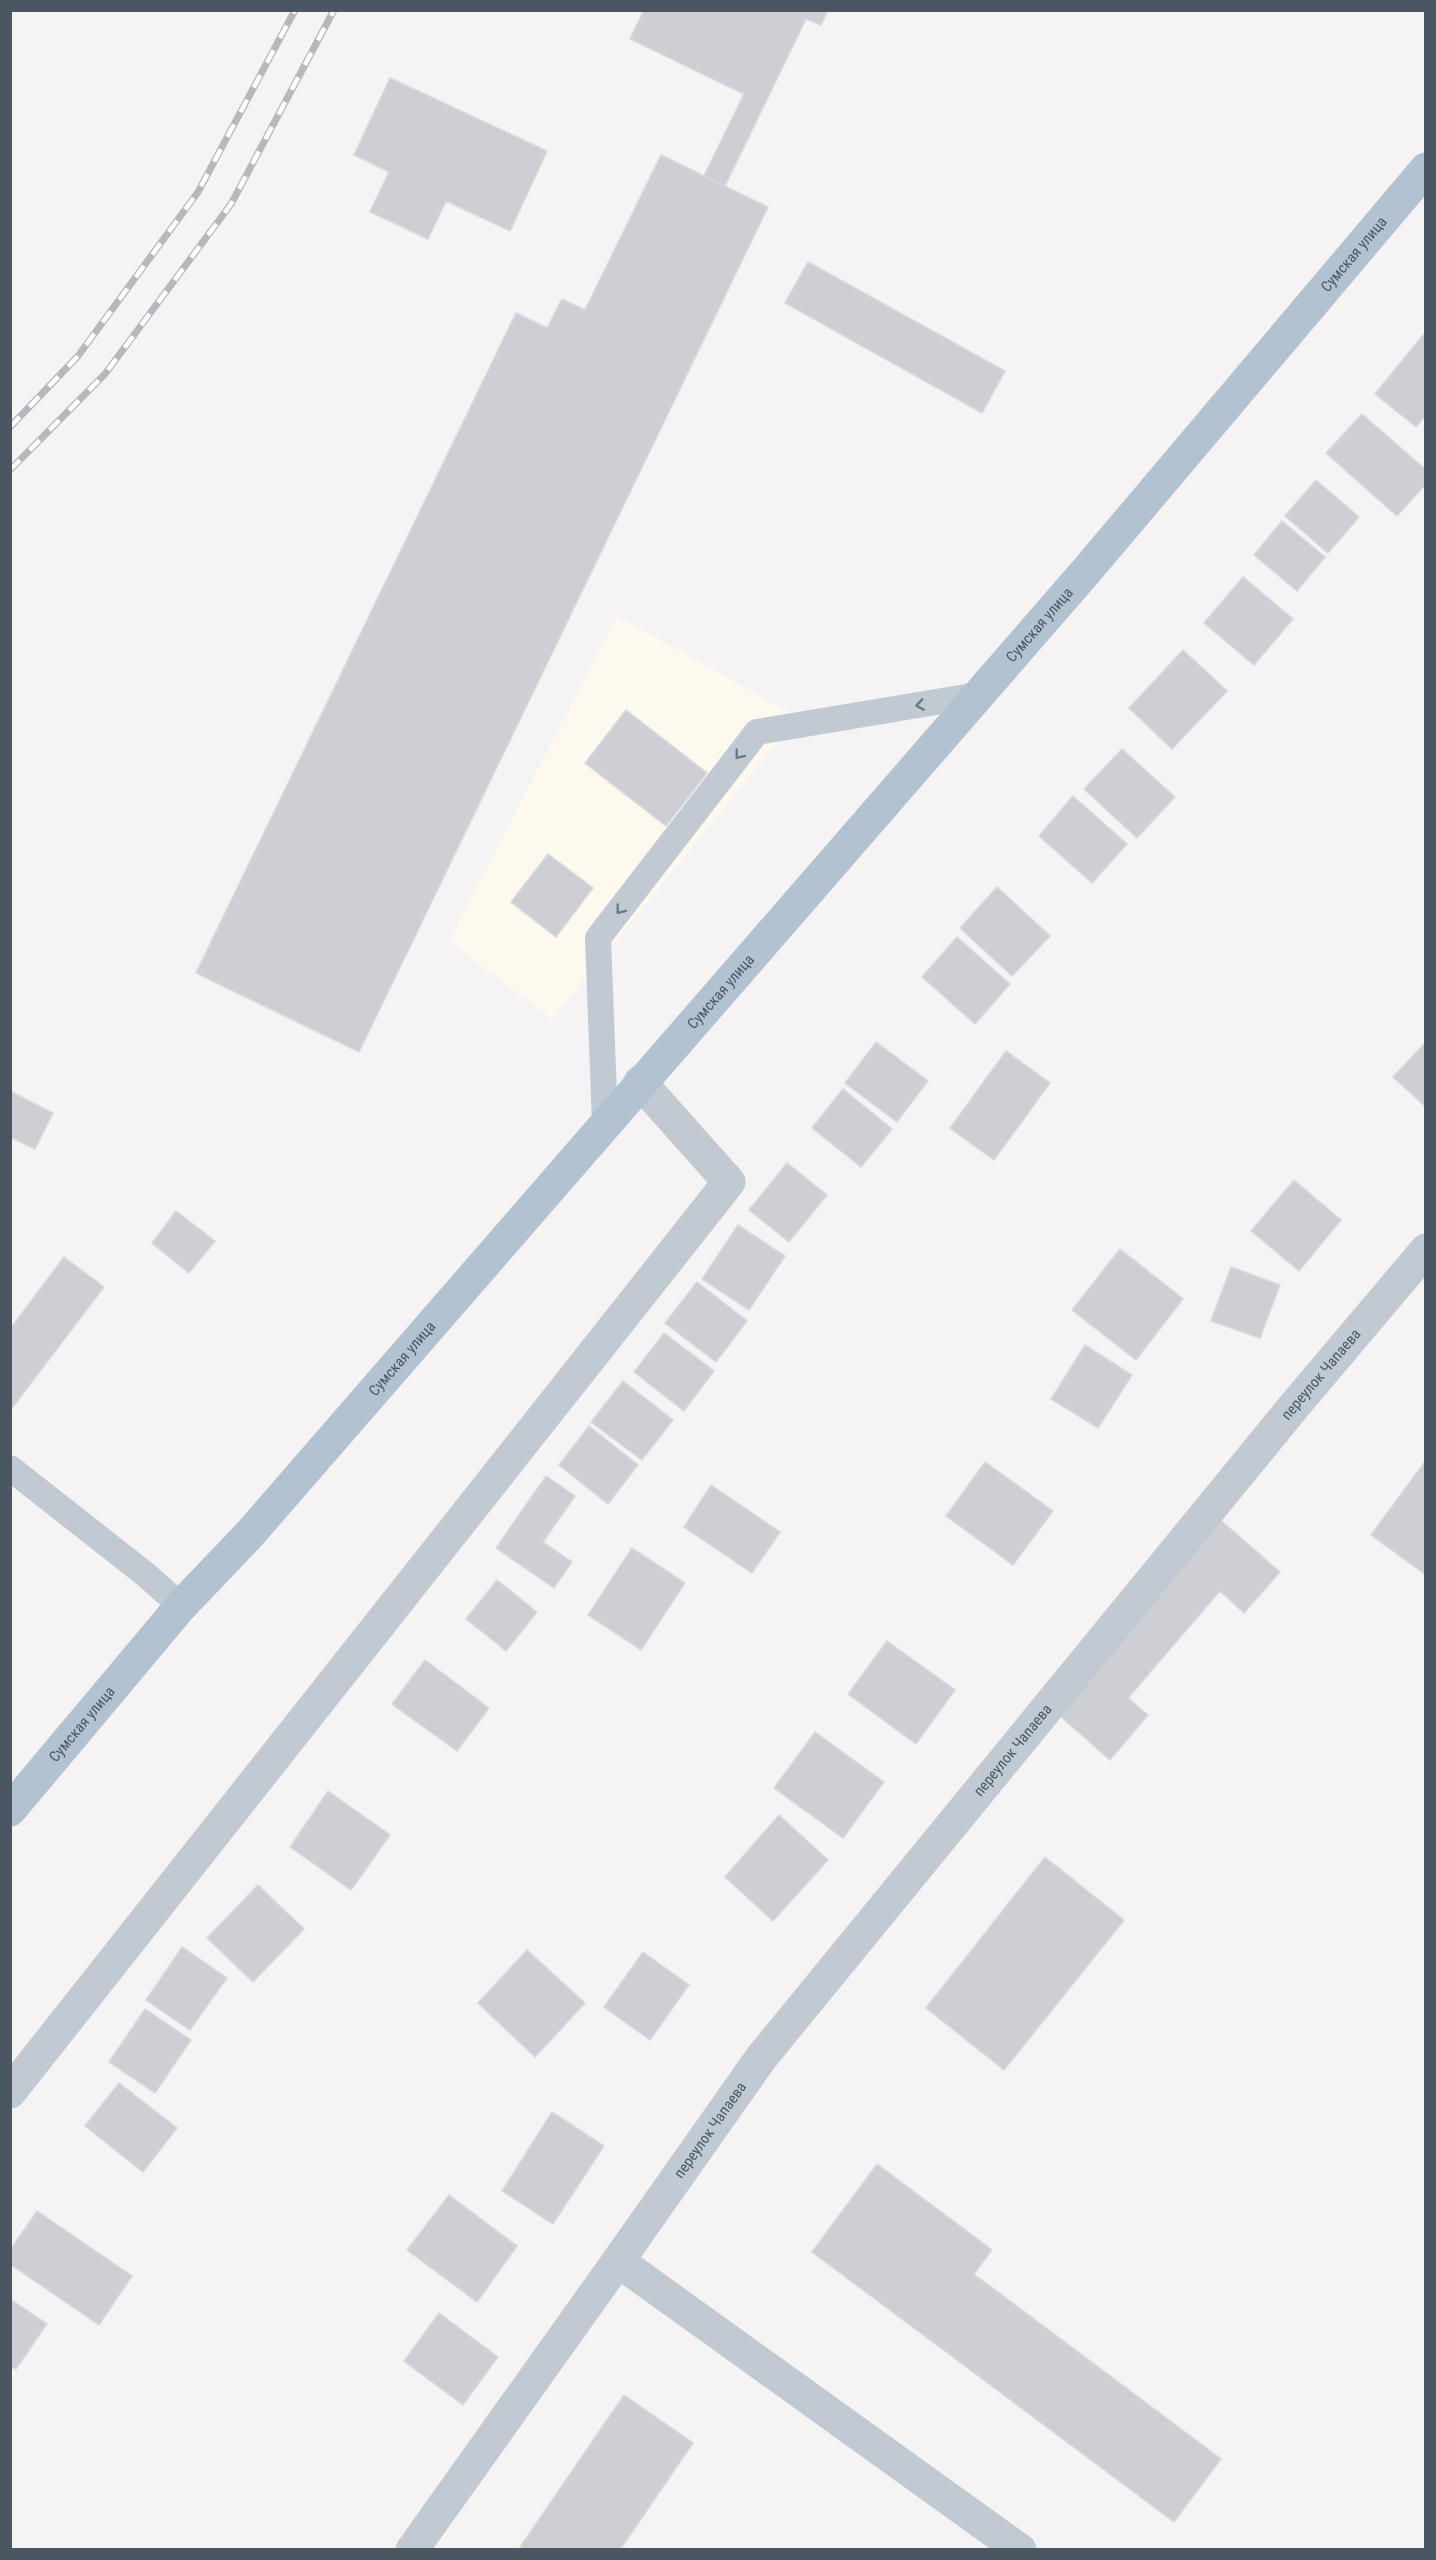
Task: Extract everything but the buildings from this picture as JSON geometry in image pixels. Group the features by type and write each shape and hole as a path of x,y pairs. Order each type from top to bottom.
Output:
{"main road":[{"name":"Сумская улица","path":"10,1810 181,1606 248,1536 1088,569 1425,169"}],"street":[{"path":"10,2092 729,1182 640,1082"},
{"name":"переулок Чапаева","path":"412,2550 761,2058 1295,1405 1425,1251"},
{"path":"618,2261 1020,2550"}],"lane":[{"path":"605,1123 598,938 757,732 978,695"},
{"path":"10,1468 146,1574 181,1606"}],"shaded area":[{"path":"617,616 798,717 552,1019 449,941"}],"railway":[{"path":"10,427 78,356 198,192 295,10"},
{"path":"10,470 105,374 231,204 334,10"}]}
